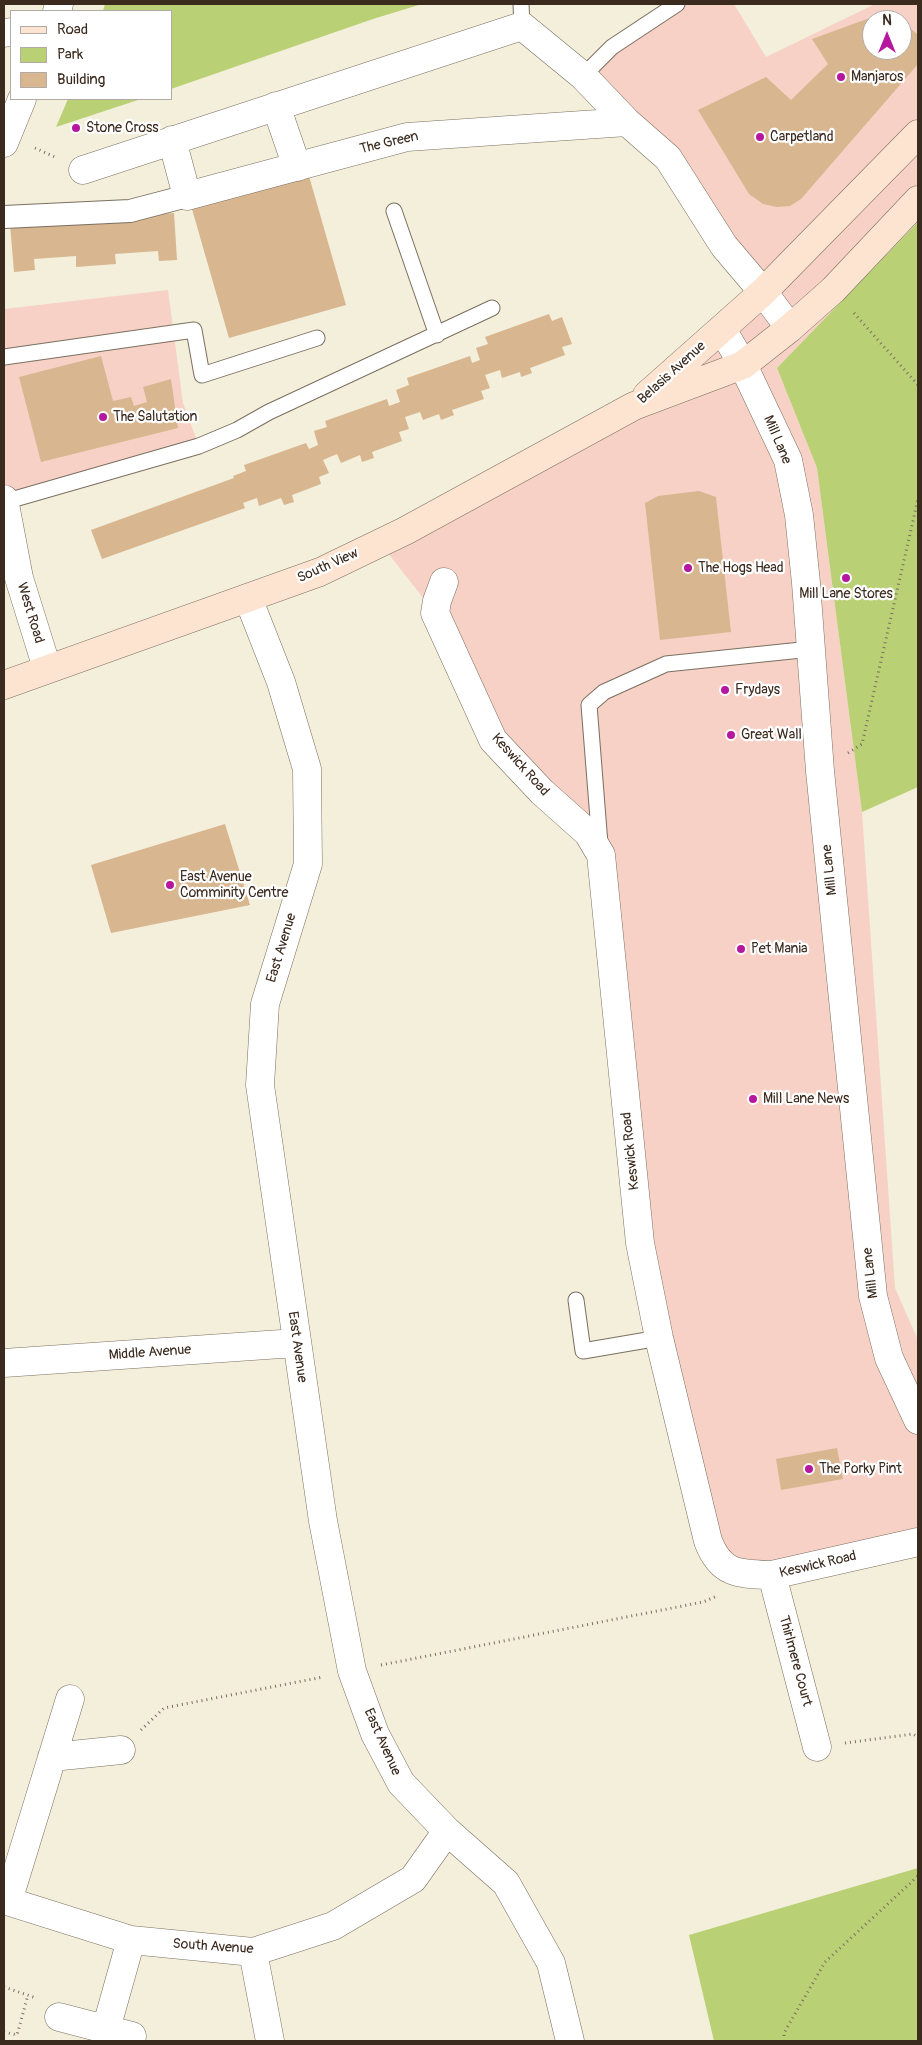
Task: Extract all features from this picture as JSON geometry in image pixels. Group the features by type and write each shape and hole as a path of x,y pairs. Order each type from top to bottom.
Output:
{"main road":[{"name":"Belasis Avenue","path":"634,406 763,292 918,134"},
{"name":"Belasis Avenue","path":"634,406 743,364 790,328 834,290 918,200"},
{"name":"South View","path":"4,685 47,668 320,572 406,531 634,406"}],"street":[{"path":"83,170 276,106 521,15 627,122 668,158 724,246 763,292 790,328"},
{"path":"5,139 22,100"},
{"path":"276,106 297,167"},
{"name":"The Green","path":"4,217 130,211 407,136 627,122"},
{"path":"172,140 187,196"},
{"name":"Mill Lane","path":"722,329 743,364 788,460 799,515 820,771 873,1296 889,1358 918,1420"},
{"name":"West Road","path":"4,501 19,578 47,668"},
{"name":"Keswick Road","path":"444,582 435,613 494,740 542,792 588,833 601,855 640,1243 659,1338 708,1541 714,1556 733,1571 772,1575 918,1542"},
{"name":"East Avenue","path":"248,598 282,682 307,769 308,864 265,1004 260,1085 323,1520 352,1671 375,1734 400,1783 448,1832 506,1883 551,1963 570,2041"},
{"name":"Middle Avenue","path":"4,1363 296,1343"},
{"name":"Thirlmere Court","path":"772,1575 817,1747"},
{"path":"6,1900 70,1699"},
{"path":"52,1757 121,1750"},
{"name":"South Avenue","path":"6,1900 131,1940 253,1952 333,1926 413,1879 448,1832"},
{"path":"59,2017 119,2033 131,1940"},
{"path":"253,1952 270,2041"}],"lane":[{"path":"583,76 612,47 677,4"},
{"path":"394,211 437,334"},
{"path":"4,501 199,446 237,430 277,408 492,308"},
{"path":"4,356 194,330 202,375 317,338"},
{"path":"601,855 588,705 604,692 666,664 811,649"},
{"path":"576,1300 583,1351 659,1338"}],"path":[{"path":"5,139 83,170"},
{"path":"834,290 918,385"},
{"path":"820,771 862,744 918,499"},
{"path":"121,1750 164,1708 703,1602 721,1594 733,1571"},
{"path":"817,1747 913,1734 918,1737"},
{"path":"784,2041 784,2033 825,1962 918,1876"},
{"path":"4,2032 17,2035 28,1995"}],"shaded area":[{"path":"677,4 734,4 766,57 862,10 862,60 912,60 912,10 863,10 875,4 918,4 918,222 777,368 817,468 862,812 895,1288 918,1340 918,1542 772,1575 723,1565 672,1396 601,855 493,740 435,613 380,543 634,406 763,292 583,76"},
{"path":"168,290 183,403 199,446 4,499 4,309"}],"green space":[{"path":"105,4 422,4 373,19 172,89 172,10 103,10"},
{"path":"68,100 138,100 56,127"},
{"path":"918,222 918,787 862,812 817,468 777,368"},
{"path":"918,1868 918,2041 714,2041 689,1935"}],"building":[{"path":"862,21 862,60 912,60 912,30 918,35 918,64 801,199 790,206 777,207 763,204 749,194 698,110 766,77 791,100 828,64 812,39"},
{"path":"309,176 346,305 229,338 192,209"},
{"path":"174,213 177,260 159,261 158,251 115,254 116,264 76,267 76,256 34,259 35,270 14,272 10,224"},
{"path":"549,314 552,321 562,317 572,344 562,347 565,355 530,368 532,373 521,377 520,372 502,378 500,370 485,375 490,388 481,391 484,399 452,410 454,415 441,420 439,414 423,420 420,412 405,417 409,429 399,432 402,441 372,452 374,458 362,462 360,455 341,463 337,454 323,460 329,473 319,477 321,484 292,495 294,502 284,505 281,498 259,506 257,498 243,503 245,508 102,559 91,530 234,478 233,476 246,471 244,465 306,443 309,449 318,445 314,431 327,427 325,421 387,399 389,406 400,402 396,390 409,385 407,378 470,356 472,363 480,360 476,348 488,344 485,337"},
{"name":"The Salutation","path":"101,356 113,401 131,397 134,406 147,402 143,387 171,379 178,428 41,462 19,377"},
{"name":"The Hogs Head","path":"699,491 716,497 731,632 660,640 645,503 658,496"},
{"name":"East Avenue Comminity Centre","path":"225,824 250,905 111,933 91,865"},
{"name":"The Porky Pint","path":"837,1448 843,1479 781,1490 776,1459"}],"place":[{"name":"Manjaros","path":"841,77"},
{"name":"Stone Cross","path":"76,128"},
{"name":"Carpetland","path":"760,137"},
{"name":"The Salutation","path":"103,417"},
{"name":"The Hogs Head","path":"688,568"},
{"name":"Mill Lane Stores","path":"846,578"},
{"name":"Frydays","path":"725,690"},
{"name":"Great Wall","path":"731,735"},
{"name":"East Avenue Comminity Centre","path":"170,885"},
{"name":"Pet Mania","path":"741,949"},
{"name":"Mill Lane News","path":"753,1099"},
{"name":"The Porky Pint","path":"809,1469"}]}
